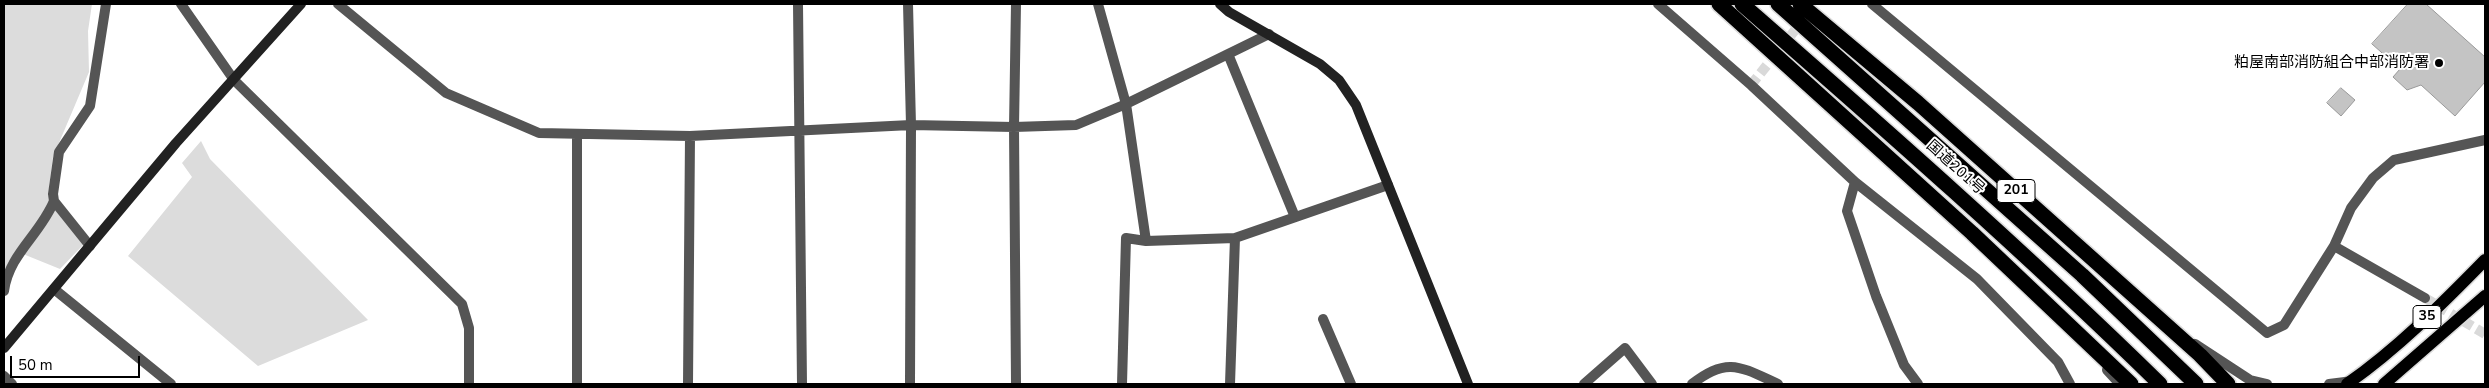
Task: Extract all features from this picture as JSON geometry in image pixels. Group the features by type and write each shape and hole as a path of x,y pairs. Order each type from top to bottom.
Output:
{"highway":[{"path":"1719,4 2026,284 2131,384"},
{"name":"国道201号","path":"1742,4 2060,286 2160,384"},
{"name":"国道201号","path":"1778,4 2082,275 2196,384"},
{"name":"201","path":"1800,4 1918,103 2200,355 2228,384"}],"main road":[{"name":"35","path":"2350,382 2366,372 2452,294 2485,260"},
{"name":"35","path":"2384,384 2485,296"}],"street":[{"path":"90,246 54,201 53,194 59,152 90,106 106,4"},
{"path":"181,4 234,80 462,304 469,328 469,384"},
{"path":"4,348 176,143 301,4"},
{"path":"338,4 446,93 539,134 690,136 911,125 1014,127 1076,125 1126,104 1269,34"},
{"path":"798,4 801,131 802,384"},
{"path":"908,4 911,125 910,384"},
{"path":"1016,4 1014,127 1016,384"},
{"path":"1098,4 1126,104 1146,240"},
{"path":"1220,4 1229,12 1320,64 1339,80 1356,105 1468,384"},
{"path":"1658,4 1752,85 1855,182 1977,279 2058,362 2070,384"},
{"path":"1872,4 2267,333 2284,325 2334,246 2351,208 2373,178 2394,160 2485,140"},
{"path":"1228,54 1296,217"},
{"path":"577,384 578,134"},
{"path":"688,384 690,136"},
{"path":"1855,182 1847,211 1876,296 1904,365 1918,384"},
{"path":"1122,384 1126,238 1146,240 1235,238 1388,185"},
{"path":"4,291 12,263 46,219 54,201"},
{"path":"1230,384 1235,238"},
{"path":"2334,246 2425,298"},
{"path":"2026,284 2120,384"},
{"path":"54,289 171,384"},
{"path":"1323,319 1351,384"},
{"path":"2163,322 2250,380 2266,384"},
{"path":"1584,384 1625,348 1652,384"},
{"path":"1692,384 1709,370 1727,365 1750,371 1778,384"},
{"path":"4,376 12,384"},
{"path":"2329,384 2350,382"}],"shaded area":[{"path":"4,4 92,4 88,31 89,72 53,157 48,195 85,243 60,269 23,254 4,278"},
{"path":"201,141 210,159 368,320 258,366 128,256 192,177 182,163"}],"building":[{"name":"粕屋南部消防組合中部消防署","path":"2408,4 2426,4 2485,57 2485,82 2455,116 2421,85 2407,90 2393,77 2400,69 2372,44"},
{"path":"2341,88 2355,100 2341,116 2327,103"}],"tunnel":[{"path":"1751,85 1816,4"},
{"path":"2425,298 2485,334"}],"place":[{"name":"粕屋南部消防組合中部消防署","path":"2439,63"}]}
